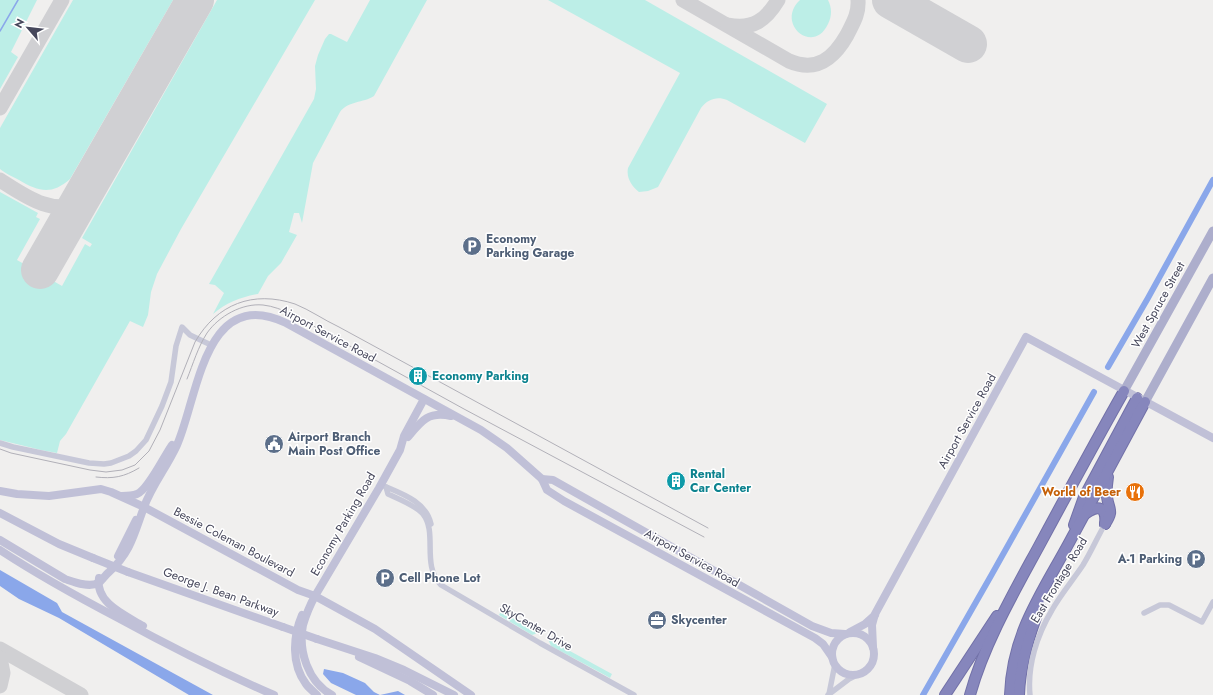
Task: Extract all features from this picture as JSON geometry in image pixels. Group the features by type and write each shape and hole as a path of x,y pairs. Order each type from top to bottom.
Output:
{"highway":[{"path":"970,695 987,649 1025,572 1124,391"},
{"path":"1010,695 1012,666 1024,627 1041,591 1068,546 1109,469 1141,400"},
{"path":"1068,546 1084,497 1141,400"},
{"path":"1105,524 1110,515 1106,490 1109,469"},
{"path":"1085,514 1091,509 1097,508 1103,510 1106,515 1105,524"},
{"path":"1020,695 1020,682 1030,632 1059,561"},
{"path":"945,695 1025,572"}],"main road":[{"name":"West Spruce Street","path":"1124,391 1213,231"},
{"path":"1141,400 1213,278"}],"street":[{"name":"Airport Service Road","path":"98,583 101,573 118,555 177,445 198,376 211,345 226,327 235,321 250,315 270,317 286,324 486,434 507,448 542,479 547,490 564,501 815,638 823,644 833,661"},
{"path":"0,443 89,464 104,464 123,459 136,451 150,434 171,382 176,346 182,327 190,335 211,345"},
{"name":"Airport Service Road","path":"873,647 872,625 875,614 1026,337 1124,391"},
{"path":"1124,391 1213,438"},
{"name":"Economy Parking Road","path":"315,596 383,485 400,450 404,436 424,399"},
{"path":"400,450 411,433 427,417 436,414 457,417"},
{"path":"120,496 139,494 147,485 165,455 180,435"},
{"name":"Airport Service Road","path":"542,479 553,480 812,626 831,633 846,634 865,624 875,614"},
{"name":"SkyCenter Drive","path":"383,485 417,502 428,514 431,523 434,562 433,572 437,580 444,588 634,695"},
{"name":"Bessie Coleman Boulevard","path":"0,491 42,496 101,490 120,496 144,507 298,590 315,596 375,629 471,695"},
{"name":"George J. Bean Parkway","path":"0,513 59,544 128,572 317,639 381,667 433,695"},
{"name":"East Frontage Road","path":"1030,695 1033,657 1042,629 1052,610 1083,564 1105,524"},
{"path":"0,540 65,579 82,583 98,583 100,592 104,599 112,607 197,659"},
{"path":"0,550 90,603 197,659 274,695"},
{"path":"315,596 304,611 296,628 295,646 297,668 306,684 317,695"},
{"path":"315,596 303,625 303,650 310,671 317,683 326,692 332,695"},
{"path":"1144,613 1160,605 1169,605 1202,622 1213,602"},
{"path":"858,633 864,636 869,640 873,647 873,661 864,672 849,679 829,695 833,649 835,643 846,634 858,633"},
{"path":"317,639 375,658 404,670 454,695"},
{"path":"833,661 843,672 850,675 857,675"}],"shaded area":[{"path":"0,0 37,0 11,52 18,57 0,89"},
{"path":"73,0 173,0 70,179 57,188 45,190 26,184 0,169 0,128"},
{"path":"217,0 315,0 181,229 157,274 151,292 148,315 143,327 130,321 66,434 60,441 57,453 0,440 0,192 38,213 36,217 40,219 17,260 62,286 85,244 90,247 92,244 82,238"},
{"path":"370,0 427,0 374,96 351,104 343,108 340,112 313,163 302,223 299,213 294,213 289,232 297,235 281,263 268,276 258,294 234,301 213,314 224,293 215,285 209,284 314,99 316,89 315,66 325,39 329,34 331,34 347,42"},
{"path":"548,0 645,0 827,104 805,143 727,100 716,98 710,100 701,108 658,187 648,191 639,192 630,182 628,168 680,73"},
{"path":"800,0 828,0 831,15 828,24 821,33 814,37 806,37 799,33 794,26 792,18 793,9"},
{"path":"502,612 538,633 532,635 499,615"},
{"path":"548,639 612,674 610,678 551,646"}],"water":[{"path":"0,570 57,603 62,612 213,695 189,695 59,618 19,599 0,586"},
{"path":"324,669 343,673 365,683 374,692 380,695 356,695 331,683 323,674"},
{"path":"398,691 405,695 380,695"}],"waterway":[{"path":"0,31 18,0"},
{"path":"1108,367 1213,180"},
{"path":"923,695 1094,392"}],"taxiway":[{"path":"0,108 62,0"},
{"path":"683,0 789,61 808,65 824,61 842,43 857,14 858,0"},
{"path":"728,25 752,25 769,13 778,0"},
{"path":"0,180 18,192 50,206 61,207 71,205 81,200"},
{"path":"0,649 81,695"},
{"path":"0,658 3,673 0,686"}],"runway":[{"path":"40,270 195,0"},
{"path":"891,0 968,44"}],"tram line":[{"path":"0,449 11,453 106,472 122,470 135,465 149,451 160,430 195,342 204,329 214,318 225,310 238,304 251,300 280,300 306,309 708,528"},
{"path":"187,379 204,338 212,327 224,316 239,308 247,306 263,305 274,307 290,313 464,409 704,537"},
{"path":"96,477 118,477 139,468"}],"place":[{"name":"Economy Parking Garage","path":"472,246"},
{"name":"Economy Parking","path":"418,376"},
{"name":"Airport Branch Main Post Office","path":"274,444"},
{"name":"Rental Car Center","path":"676,481"},
{"name":"World of Beer","path":"1135,492"},
{"name":"A-1 Parking","path":"1196,559"},
{"name":"Cell Phone Lot","path":"385,578"},
{"name":"Skycenter","path":"657,620"}]}
